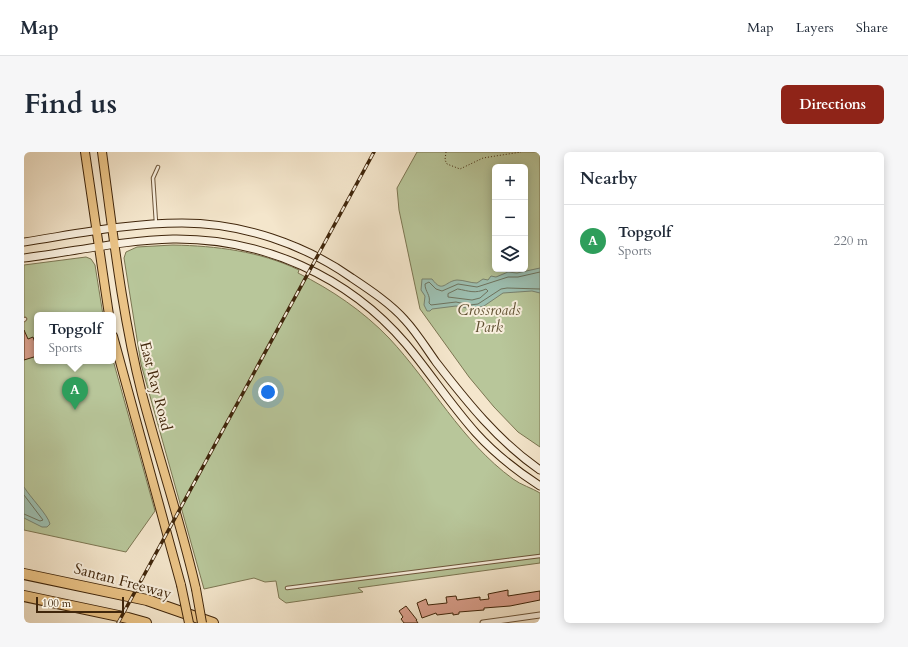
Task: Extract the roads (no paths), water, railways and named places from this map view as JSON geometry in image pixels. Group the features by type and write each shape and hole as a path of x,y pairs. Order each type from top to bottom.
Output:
{"highway":[{"name":"Santan Freeway","path":"24,574 147,600 213,623"},
{"path":"24,596 146,623"}],"main road":[{"path":"85,152 109,312"},
{"name":"East Ray Road","path":"102,152 114,245 129,336 142,394 177,515 196,589 202,623"},
{"path":"24,242 156,224 209,224 252,232 303,249 339,268 367,288 405,319 461,394 498,436 540,470"},
{"path":"24,258 114,245 173,239 236,244 287,259 329,279 359,300 385,322 419,360 477,434 504,460 540,486"},
{"name":"East Ray Road","path":"116,347 181,586 189,623"}],"street":[{"path":"483,623 513,621 540,615"}],"lane":[{"path":"156,224 152,178 158,167"},
{"path":"287,588 540,556"}],"water":[{"path":"540,268 540,293 532,291 503,293 484,306 472,309 456,306 427,311 424,305 425,296 421,290 422,279 432,279 439,286 444,286 457,280 477,283 483,279 488,280 491,276 496,277 508,272 517,273 528,272 528,271"},
{"path":"24,487 49,520 50,524 47,527 42,527 24,518"}],"railway":[{"path":"118,623 374,152"}],"place":[{"name":"Topgolf","path":"75,410"}],"park label":[{"name":"Crossroads Park","path":"489,318"}]}
